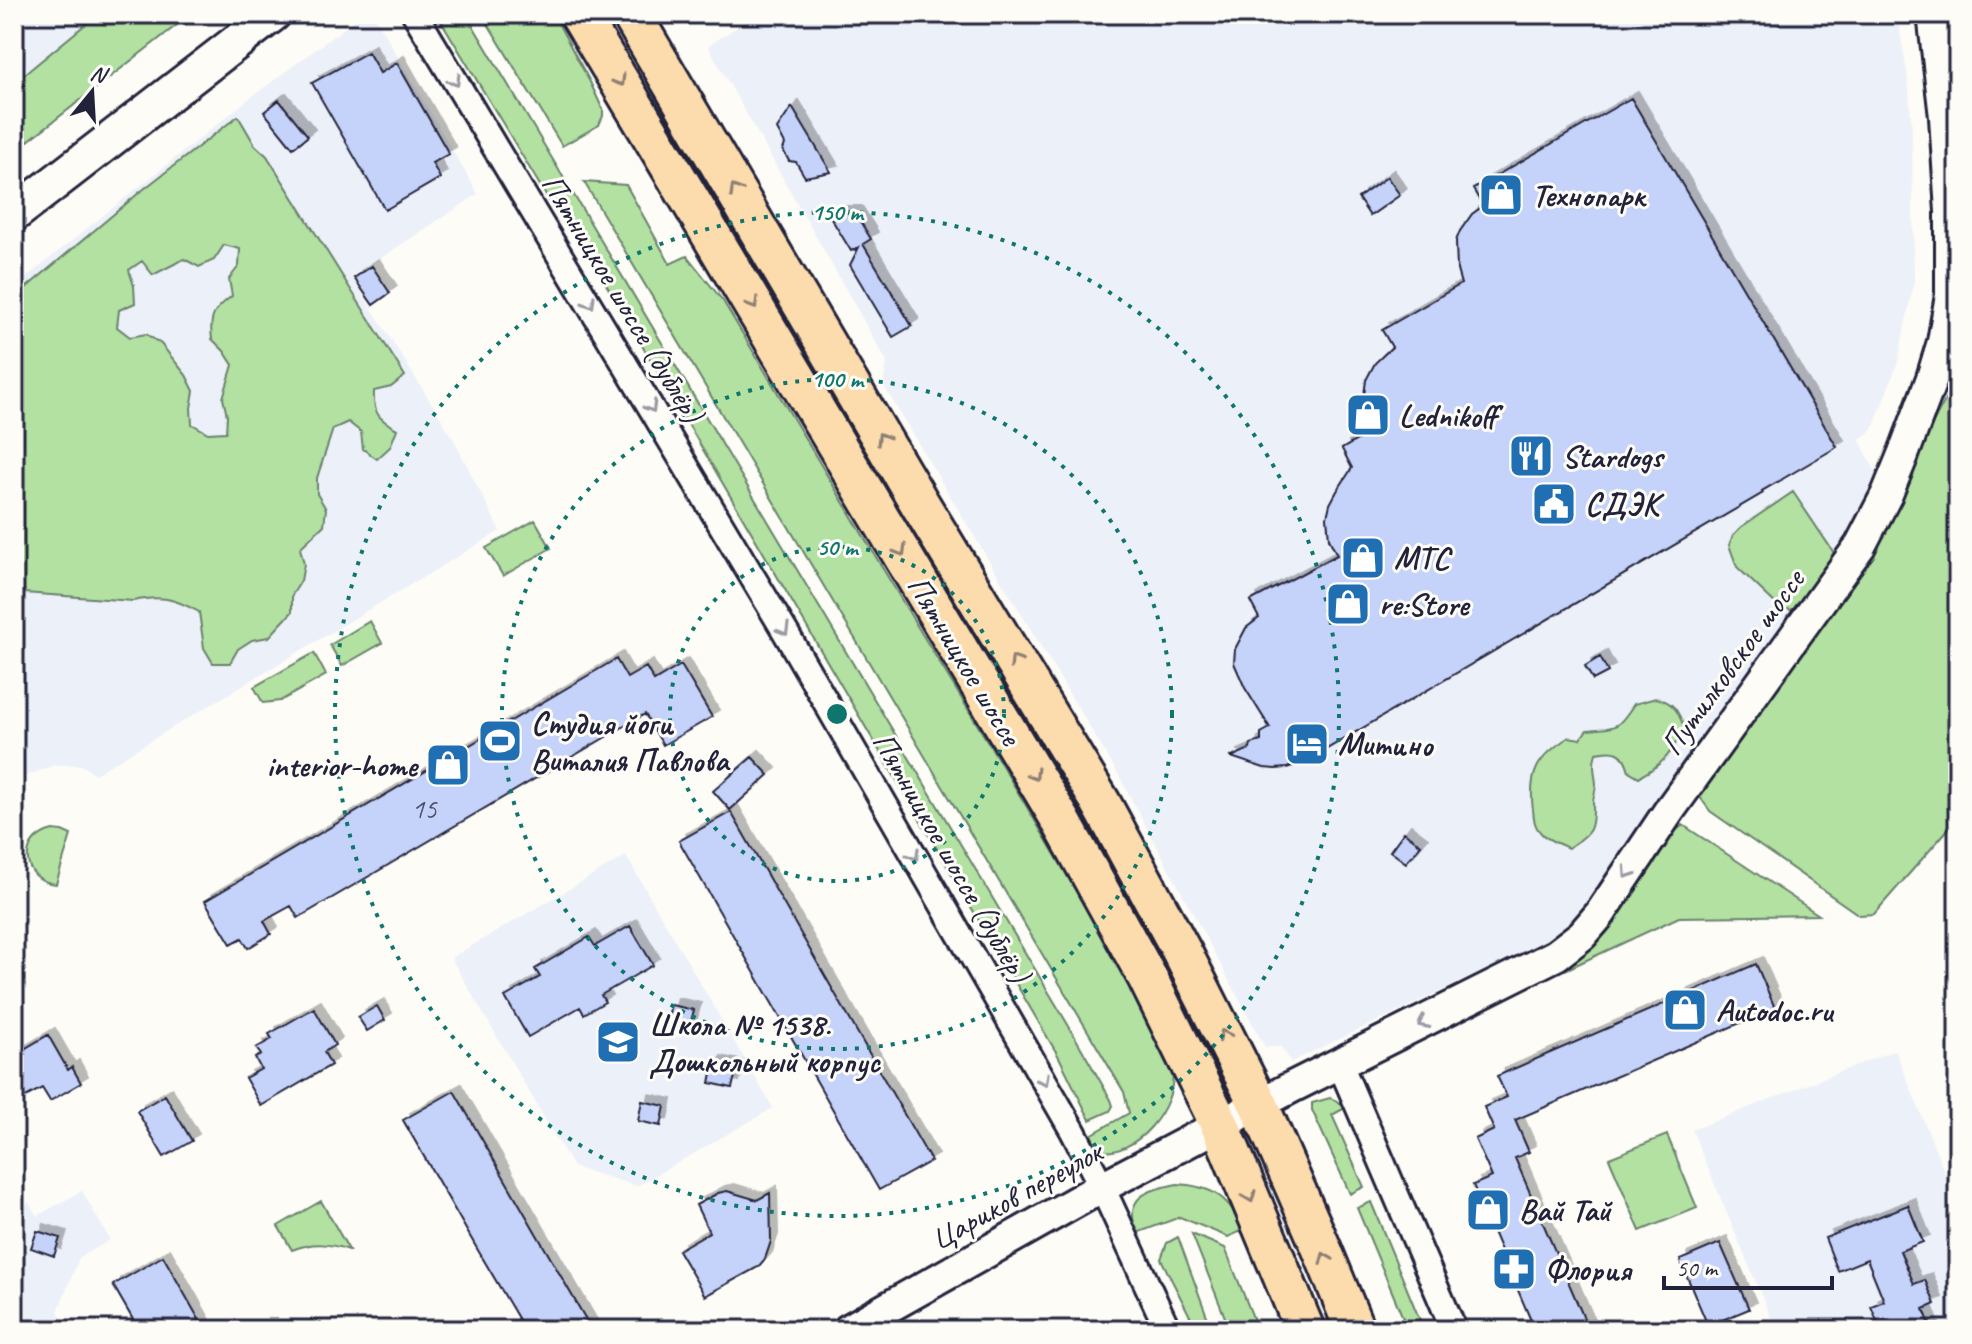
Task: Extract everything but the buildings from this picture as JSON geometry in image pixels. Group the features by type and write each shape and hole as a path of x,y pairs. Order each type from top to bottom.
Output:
{"main road":[{"path":"14,214 273,14"},
{"name":"Пятницкое шоссе","path":"579,14 1060,819 1147,977 1220,1125 1305,1330"},
{"name":"Пятницкое шоссе","path":"631,14 920,504 1101,803 1182,952 1259,1105 1355,1330"}],"street":[{"name":"Пятницкое шоссе (дублёр)","path":"415,14 778,620 1075,1135 1168,1330"},
{"name":"Путилковское шоссе","path":"1220,1125 1556,955 1582,935 1600,914 1671,808 1860,546 1887,494 1932,378 1943,342 1951,295 1945,117 1933,14"},
{"path":"1340,1064 1454,1330"},
{"name":"Цариков переулок","path":"848,1330 1102,1187 1220,1125"}],"shaded area":[{"path":"14,14 98,14 14,83"},
{"path":"373,14 478,194 352,277 452,436 500,531 95,774 81,765 54,765 14,781 14,287 250,98 362,15"},
{"path":"757,14 1897,14 1908,79 1912,131 1914,281 1898,362 1872,431 1859,439 1879,479 1854,542 1599,899 1565,930 1548,940 1291,1062 1281,1047 1265,1047 1118,774 883,385 887,362 708,46"},
{"name":"Школа № 1538. Дошкольный корпус","path":"626,856 773,1108 637,1186 573,1167 451,958"},
{"path":"1895,1050 1958,1205 1958,1330 1776,1330 1692,1130"},
{"path":"82,1191 110,1240 79,1258 58,1311 68,1330 14,1330 14,1211 29,1203 37,1216"}],"green space":[{"path":"98,14 191,14 28,141 14,123 14,83"},
{"path":"437,14 466,14 1067,1023 1111,1100 1113,1106 1110,1111 1090,1120 1059,1057 559,204 553,207"},
{"path":"482,14 553,14 603,110 599,125 562,146"},
{"path":"238,116 255,145 267,156 405,376 391,387 374,391 378,414 397,429 390,447 377,459 363,449 361,432 348,422 333,429 317,478 317,494 326,509 324,525 300,548 304,564 301,581 292,595 292,612 269,637 252,640 238,649 230,663 213,663 204,648 199,612 182,604 159,598 133,601 24,593 14,579 14,298 140,192","holes":["224,245 240,249 239,266 229,279 232,296 217,310 211,325 212,339 233,365 223,398 227,416 226,432 208,433 192,424 194,391 186,375 161,344 146,334 130,337 117,327 119,310 135,303 129,270 142,261 153,275 184,259 199,267 214,260"]},
{"path":"584,182 626,185 670,264 687,256 723,301 1061,866 1128,982 1172,1071 1172,1085 1161,1114 1140,1138 1113,1151 1099,1151 1089,1136 1129,1113 1124,1092"},
{"path":"1958,376 1958,818 1874,914 1859,915 1710,811 1700,797 1703,783 1894,510"},
{"path":"1793,492 1834,553 1836,564 1809,602 1791,610 1779,607 1737,567 1729,545 1741,527"},
{"path":"535,520 551,548 503,576 486,548"},
{"path":"370,621 382,643 342,666 330,645"},
{"path":"314,653 326,675 280,701 263,703 254,687"},
{"path":"1656,698 1674,708 1684,727 1666,757 1639,777 1629,771 1622,755 1609,751 1596,753 1596,787 1590,830 1568,848 1550,840 1537,828 1532,797 1534,775 1543,759 1569,737 1580,739 1587,730 1615,726 1634,704"},
{"path":"1683,825 1819,915 1679,917 1565,970 1606,933 1665,839"},
{"path":"53,830 71,835 56,884 35,875 28,858 34,841"},
{"path":"1330,1098 1345,1108 1332,1115 1364,1187 1350,1194 1312,1110 1312,1103"},
{"path":"1667,1135 1697,1208 1640,1231 1609,1158"},
{"path":"1177,1184 1201,1188 1219,1196 1233,1210 1244,1230 1228,1237 1180,1217 1137,1233 1133,1221 1135,1203 1147,1193"},
{"path":"321,1201 349,1250 320,1244 292,1250 278,1226"},
{"path":"1371,1202 1424,1330 1408,1330 1357,1208"},
{"path":"1192,1234 1225,1248 1258,1330 1230,1330"},
{"path":"1178,1237 1212,1330 1197,1330 1161,1259 1167,1243"}],"place":[{"name":"Технопарк","path":"1501,195"},
{"name":"Lednikoff","path":"1368,415"},
{"name":"Stardogs","path":"1531,456"},
{"name":"СДЭК","path":"1554,504"},
{"name":"МТС","path":"1363,558"},
{"name":"re:Store","path":"1348,604"},
{"name":"Студия йоги Виталия Павлова","path":"500,741"},
{"name":"Митино","path":"1307,744"},
{"name":"interior-home","path":"448,765"},
{"name":"Autodoc.ru","path":"1685,1010"},
{"name":"Школа № 1538. Дошкольный корпус","path":"618,1042"},
{"name":"Вай Тай","path":"1488,1210"},
{"name":"Флория","path":"1514,1269"}]}
